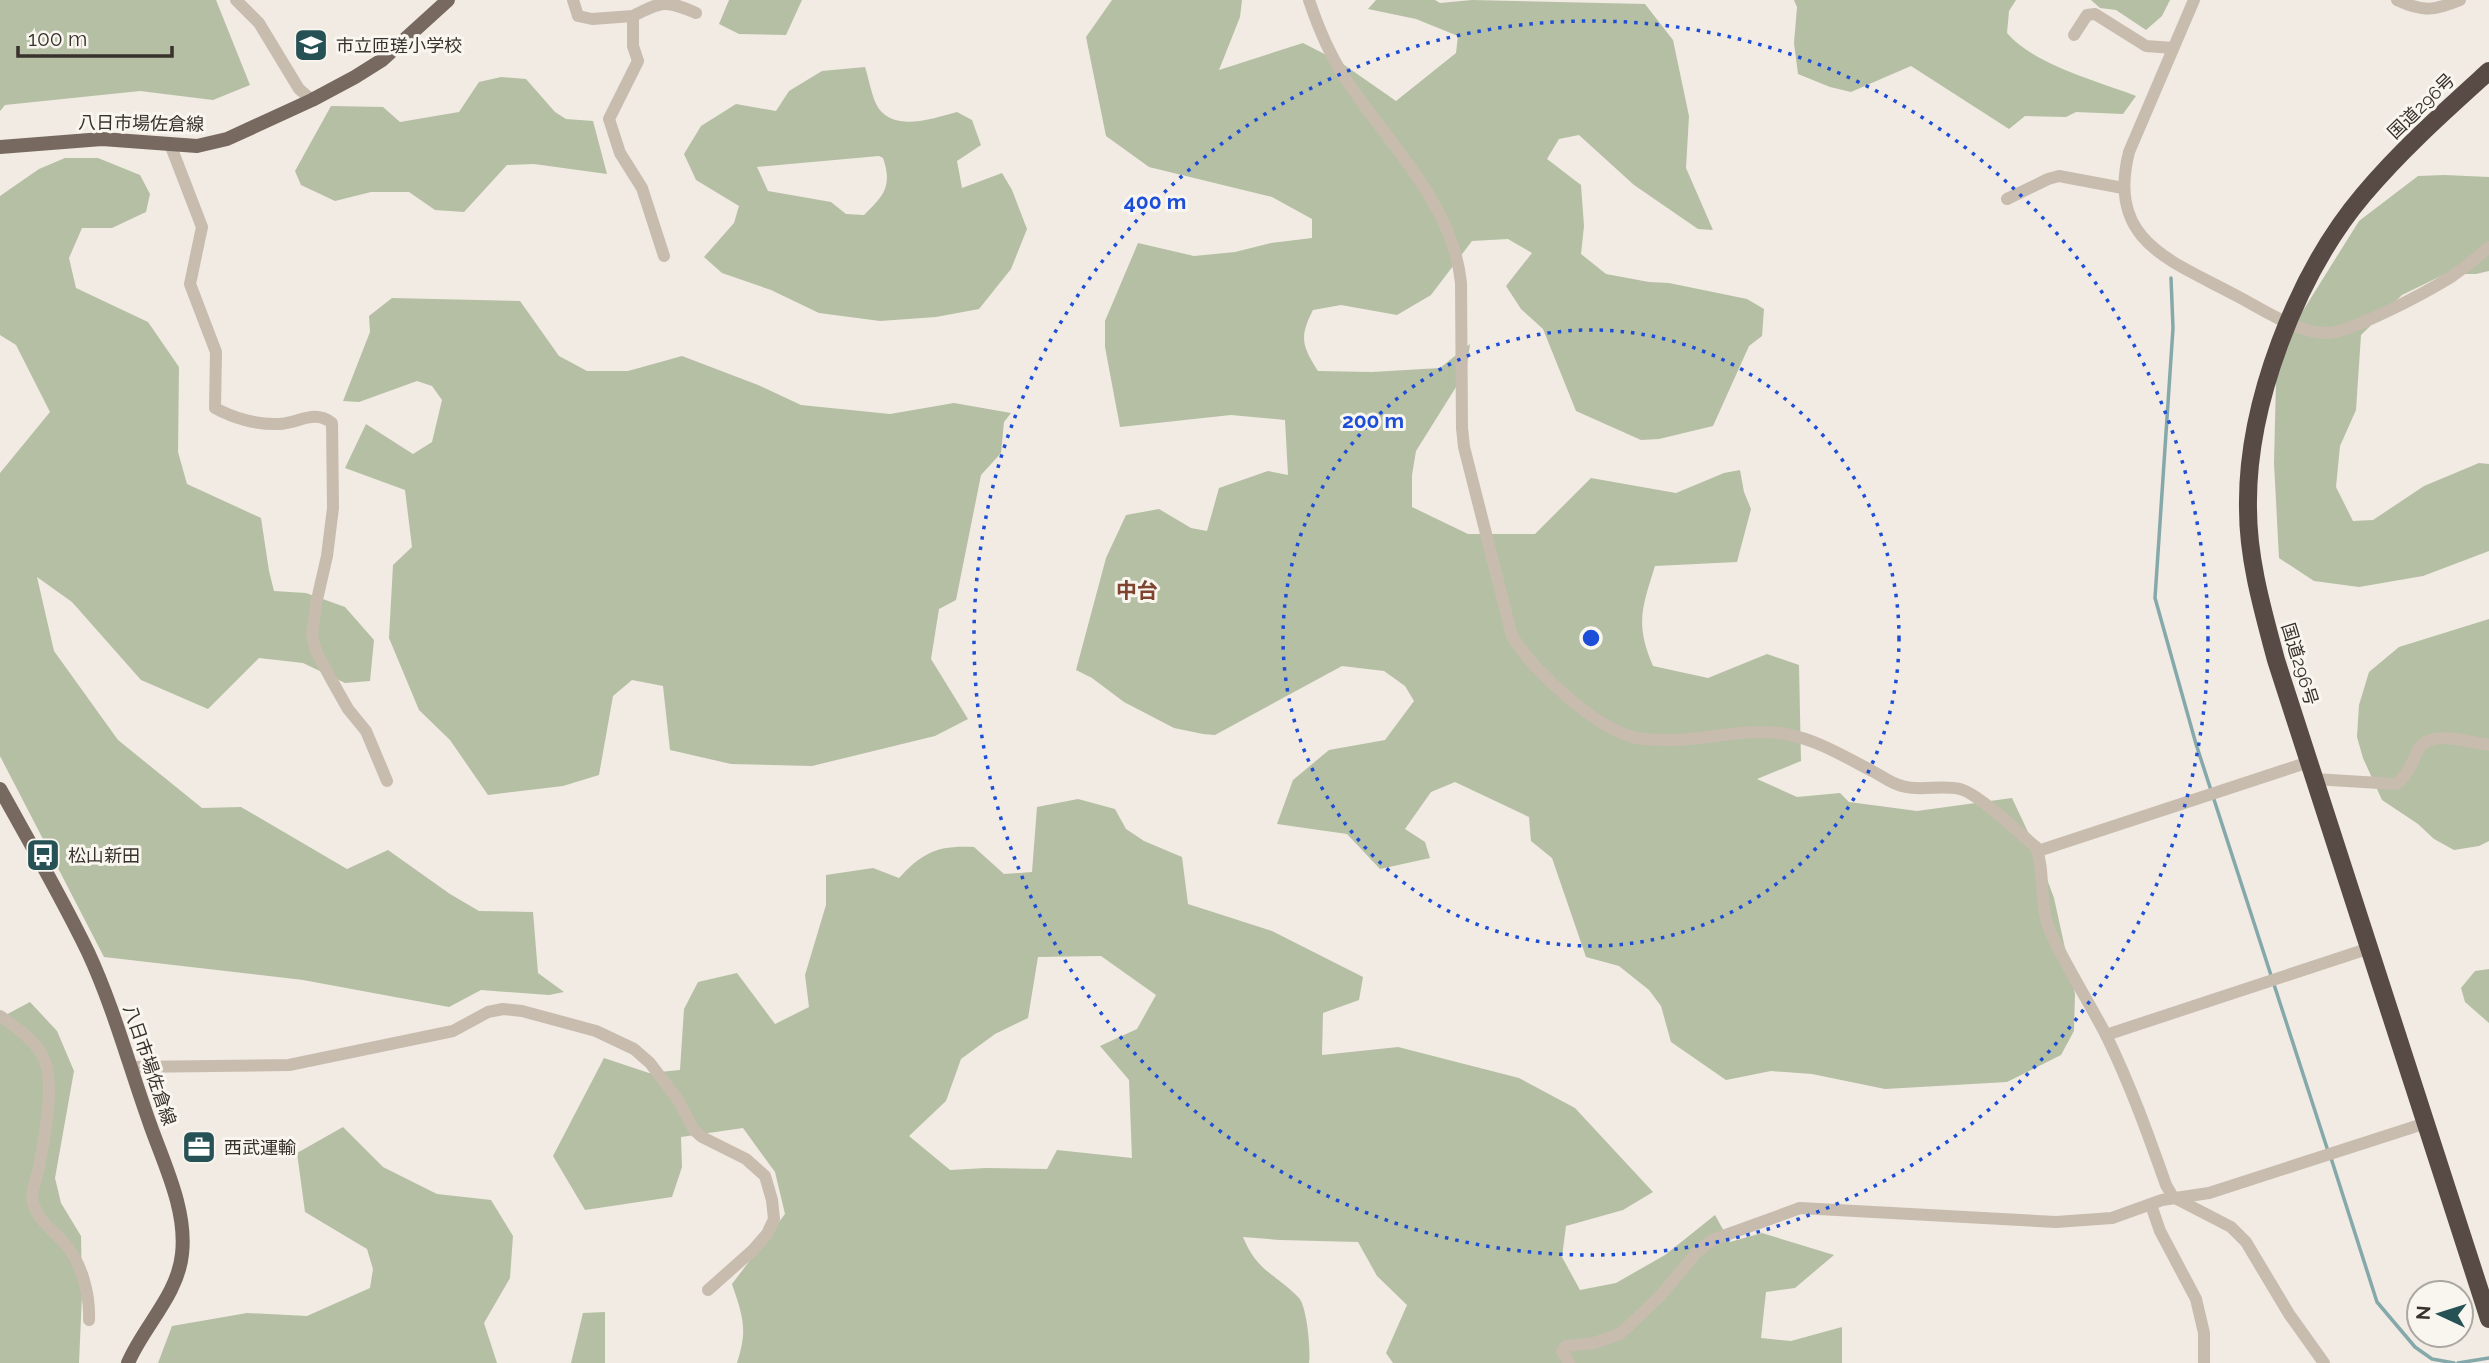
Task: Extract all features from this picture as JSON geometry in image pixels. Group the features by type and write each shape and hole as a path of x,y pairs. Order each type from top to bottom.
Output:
{"highway":[{"name":"国道296号","path":"2489,71 2407,148 2363,195 2322,257 2287,322 2269,372 2253,442 2248,508 2255,575 2276,660 2489,1319"}],"main road":[{"name":"八日市場佐倉線","path":"0,147 102,139 197,145 227,139 312,100 382,60 448,0"},
{"name":"八日市場佐倉線","path":"0,789 88,952 177,1202 183,1243 182,1257 173,1283 128,1363"}],"street":[{"path":"236,0 259,23 299,89 312,100"},
{"path":"572,0 578,16 593,19 633,16 656,4 675,2 696,13"},
{"path":"1309,0 1316,22 1344,77 1439,209 1453,242 1461,283 1464,447 1512,636 1527,658 1574,702 1633,738 1671,740 1744,731 1784,734 1816,742 1901,786 1920,789 1944,786 1962,790 2036,847 2041,860 2043,908 2049,930 2106,1035 2137,1101 2166,1185 2174,1198 2212,1216 2239,1234 2289,1314 2324,1363"},
{"path":"2194,0 2129,152 2123,188 2130,215 2156,252 2173,264 2287,322 2327,333 2346,328 2451,277 2489,247"},
{"path":"2397,0 2424,10 2441,8 2460,0"},
{"path":"2074,35 2087,15 2095,14 2146,46 2174,48"},
{"path":"633,16 633,46 638,61 610,119 620,153 642,188 664,256"},
{"path":"170,144 202,227 190,284 216,352 215,408 232,417 279,424 313,416 326,419 332,424 333,508 312,635 316,652 348,709 366,731 387,781"},
{"path":"2007,200 2059,176 2123,188"},
{"path":"2038,852 2312,770 2396,785 2402,780 2420,746 2426,742 2441,737 2489,744"},
{"path":"2106,1035 2370,948"},
{"path":"130,1067 289,1065 453,1031 488,1012 503,1009 522,1011 596,1031 634,1049 650,1063 678,1100 694,1130 702,1137 746,1159 765,1176 774,1219 767,1234 708,1290"},
{"path":"0,1016 27,1037 45,1061 48,1081 45,1133 32,1200 39,1218 64,1242 79,1265 89,1320"},
{"path":"1569,1363 1562,1351 1566,1346 1594,1343 1620,1334 1660,1296 1697,1252 1712,1240 1800,1208 2056,1222 2112,1218 2174,1198 2209,1193 2426,1123"},
{"path":"2151,1205 2160,1231 2196,1299 2204,1333 2204,1363"}],"green space":[{"path":"0,0 216,0 250,85 213,100 140,91 5,105 0,111"},
{"path":"729,0 802,0 786,35 739,34 719,24"},
{"path":"1112,0 1242,0 1240,17 1219,70 1303,43 1340,62 1396,101 1456,53 1458,36 1416,19 1368,9 1376,0 1645,4 1673,40 1689,116 1686,168 1713,230 1698,229 1634,185 1579,135 1559,139 1547,159 1581,185 1584,226 1581,254 1606,274 1669,283 1747,299 1764,309 1762,336 1749,346 1713,426 1659,439 1641,440 1576,411 1543,329 1521,309 1506,286 1532,253 1508,239 1472,241 1431,295 1397,315 1341,305 1313,310 1304,335 1308,355 1318,371 1372,372 1440,368 1470,344 1466,371 1416,451 1412,475 1412,507 1468,534 1535,534 1591,478 1676,493 1724,473 1740,470 1744,492 1751,509 1737,562 1655,566 1642,616 1644,639 1653,666 1708,678 1767,654 1799,665 1801,761 1757,779 1797,797 1840,793 1849,802 1917,811 2012,798 2035,847 2054,898 2075,994 2074,1031 2061,1055 2007,1082 1885,1089 1812,1074 1771,1071 1726,1080 1671,1042 1661,1006 1649,990 1619,966 1586,957 1552,858 1531,841 1529,817 1455,782 1431,792 1405,829 1425,842 1430,858 1380,869 1347,834 1277,824 1293,780 1329,750 1385,740 1414,701 1405,686 1384,671 1342,666 1215,735 1174,728 1124,702 1092,678 1076,670 1106,558 1126,515 1159,509 1191,528 1207,531 1219,488 1268,471 1288,475 1285,420 1231,415 1120,427 1105,347 1105,321 1138,243 1194,256 1235,252 1271,243 1312,238 1312,219 1272,197 1149,167 1106,136 1086,37"},
{"path":"1794,0 2016,0 2009,11 2007,33 2019,44 2067,71 2136,96 2123,114 2076,112 2066,117 2025,116 2009,129 1911,66 1851,92 1830,87 1798,74 1794,43 1797,7"},
{"path":"2091,0 2170,0 2162,16 2146,30 2116,10 2100,8"},
{"path":"865,67 879,109 896,120 927,120 957,112 972,120 981,145 957,161 962,188 1002,173 1012,190 1027,229 1011,269 979,309 936,317 880,321 819,313 771,290 722,273 704,257 734,223 739,206 696,180 684,154 701,126 736,104 776,111 789,91 822,71","holes":["879,156 883,158 886,184 881,196 864,215 846,214 831,202 768,191 757,167"]},
{"path":"501,77 526,79 555,112 566,119 593,121 607,174 534,164 507,165 464,212 435,210 409,192 371,192 335,201 301,185 295,171 331,106 383,107 400,122 459,112 479,82"},
{"path":"65,158 98,158 140,175 150,194 146,212 112,228 82,228 69,258 76,288 148,322 179,367 178,452 187,484 261,518 274,591 306,593 345,607 374,640 370,681 345,683 303,663 259,658 208,709 141,680 72,602 37,577 54,651 118,740 202,808 241,807 347,869 388,850 479,911 533,912 538,973 564,992 549,995 481,990 449,1007 303,980 104,957 0,756 0,473 50,412 16,345 0,335 0,196 39,169"},
{"path":"2418,176 2489,177 2489,271 2476,274 2445,274 2402,295 2361,335 2356,410 2340,446 2336,487 2353,521 2373,520 2424,486 2479,463 2489,464 2489,551 2423,576 2359,587 2314,581 2279,558 2274,463 2276,380 2289,333 2359,221"},
{"path":"392,298 520,301 559,356 587,371 628,371 682,356 758,385 801,405 890,414 954,403 1011,413 1004,422 1001,453 981,475 956,600 939,609 931,659 968,719 935,736 812,766 731,764 670,750 663,686 632,680 613,696 599,775 563,786 488,795 450,740 419,710 389,638 393,565 412,547 405,490 345,468 366,424 413,454 432,442 442,400 432,386 417,381 359,402 343,401 370,332 369,316"},
{"path":"2489,619 2489,841 2479,846 2454,850 2434,839 2418,824 2382,800 2363,758 2357,737 2359,705 2369,672 2399,647"},
{"path":"1078,799 1115,809 1126,829 1144,841 1182,857 1188,904 1272,931 1363,977 1359,1000 1323,1013 1322,1055 1398,1047 1519,1078 1575,1108 1653,1192 1623,1210 1566,1226 1562,1257 1580,1290 1616,1283 1665,1255 1715,1215 1730,1242 1762,1233 1834,1255 1795,1288 1766,1292 1761,1338 1791,1341 1842,1327 1842,1363 1393,1363 1386,1353 1407,1305 1377,1276 1358,1242 1243,1237 1254,1258 1302,1303 1308,1329 1309,1363 737,1363 743,1323 732,1284 785,1214 775,1172 743,1128 681,1137 682,1167 672,1197 585,1210 553,1156 604,1058 649,1073 680,1070 684,1009 698,982 737,973 775,1024 809,1007 805,975 826,905 826,875 873,868 899,878 924,856 950,847 974,847 1004,874 1032,872 1037,807","holes":["1101,956 1156,995 1137,1029 1100,1046 1129,1080 1132,1158 1057,1150 1047,1169 950,1170 909,1136 946,1101 961,1059 995,1034 1028,1018 1038,957"]},
{"path":"2489,969 2489,1023 2465,1002 2461,988 2475,971"},
{"path":"30,1002 57,1031 74,1071 55,1178 61,1203 81,1236 79,1363 0,1363 0,1018"},
{"path":"343,1127 383,1167 437,1194 491,1200 513,1236 510,1278 484,1323 497,1363 158,1363 172,1326 247,1313 307,1316 370,1288 373,1269 367,1249 305,1212 297,1153"},
{"path":"605,1312 605,1363 571,1363 583,1313"}],"waterway":[{"path":"2171,278 2173,328 2155,598 2196,744 2328,1151"},
{"path":"2331,1158 2377,1302 2415,1347 2432,1359 2454,1363"},
{"path":"2458,1363 2489,1358"}],"place":[{"name":"市立匝瑳小学校","path":"311,45"},
{"name":"松山新田","path":"43,855"},
{"name":"西武運輸","path":"199,1147"}],"district":[{"name":"中台","path":"1137,590"}]}
